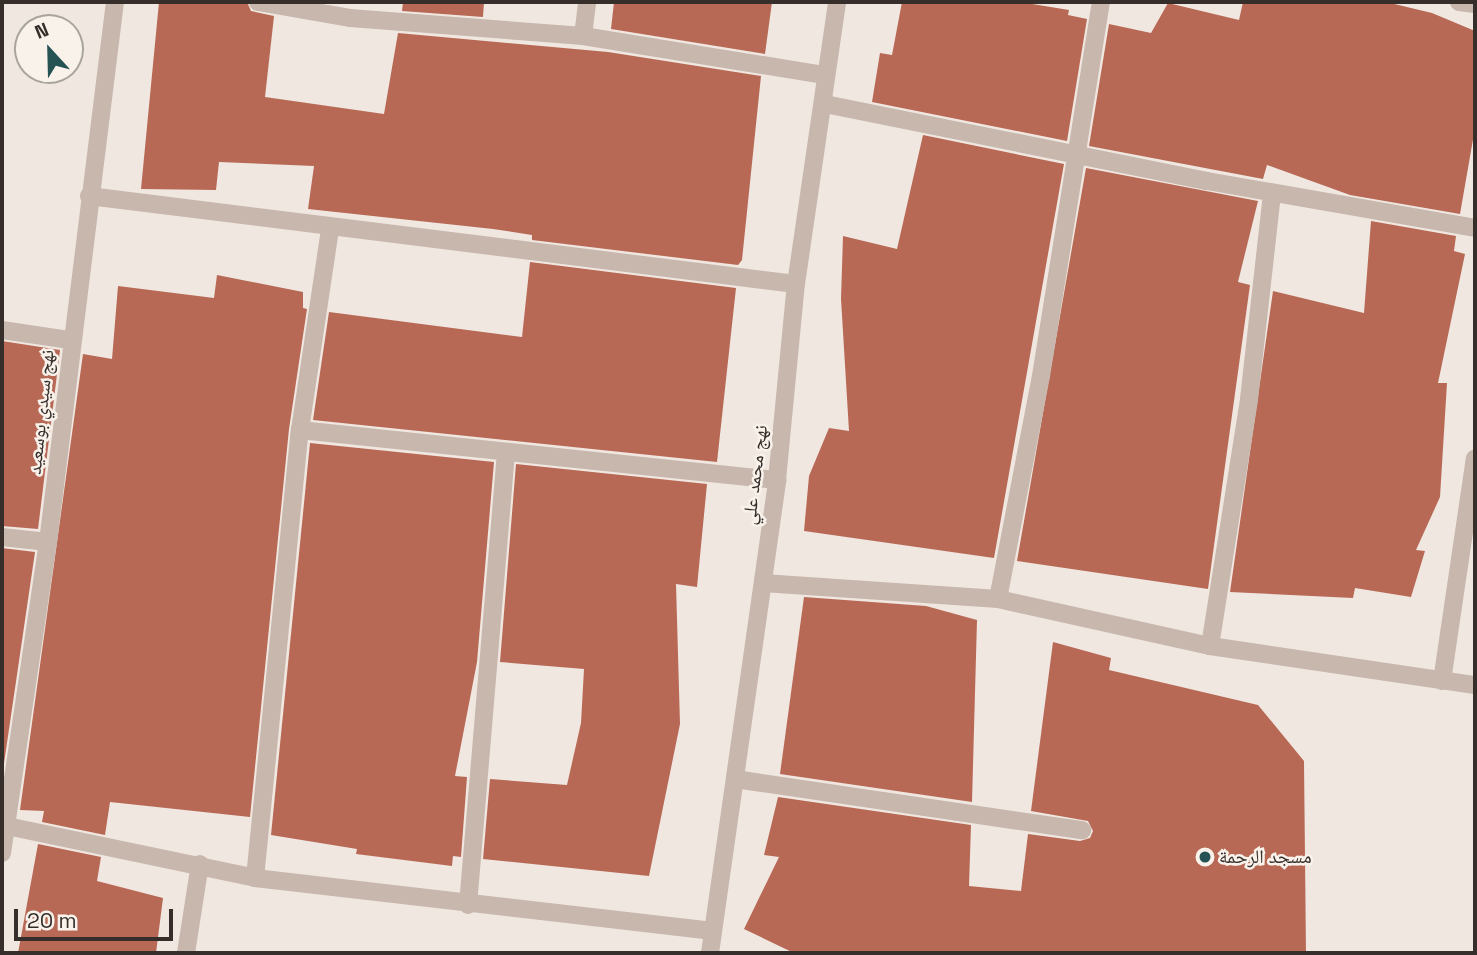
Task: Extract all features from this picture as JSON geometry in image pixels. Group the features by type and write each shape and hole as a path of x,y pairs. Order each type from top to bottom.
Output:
{"street":[{"name":"نهج سيدي بوسعيد","path":"2,853 48,542 70,340 115,2"},
{"path":"258,2 350,18 583,36 825,75"},
{"path":"583,36 587,2"},
{"name":"نهج محمد علي","path":"710,953 711,930 777,480 796,284 825,104 825,75 837,2"},
{"path":"998,600 1077,156 1101,2"},
{"path":"1459,2 1475,4"},
{"path":"825,104 1077,156 1475,228"},
{"path":"1210,646 1249,399 1272,193"},
{"path":"89,196 330,229 796,284"},
{"path":"255,878 300,430 330,229"},
{"path":"2,330 70,340"},
{"path":"300,430 777,480"},
{"path":"468,905 506,453"},
{"path":"1442,681 1475,458"},
{"path":"2,537 48,542"},
{"path":"763,583 998,600 1210,646 1475,685"},
{"path":"735,779 1082,830"},
{"path":"4,826 200,864 255,878 468,905 711,930"},
{"path":"186,953 200,864"}],"building":[{"path":"159,2 247,2 251,11 274,16 265,97 384,114 398,33 608,52 761,76 742,260 738,265 532,240 532,235 493,229 308,209 314,166 219,162 216,190 141,189"},
{"path":"403,2 484,2 483,17 402,11"},
{"path":"614,2 772,2 765,54 611,29"},
{"path":"902,2 1020,2 1069,10 1068,15 1087,19 1067,141 872,102 880,53 892,55"},
{"path":"1243,2 1386,2 1432,13 1475,31 1475,128 1460,214 1350,195 1267,165 1263,179 1089,146 1109,24 1151,33 1168,3 1239,20"},
{"path":"923,135 1064,164 994,558 804,531 809,476 829,428 849,431 841,299 843,236 897,249"},
{"path":"1086,168 1258,201 1238,282 1250,285 1208,589 1017,561"},
{"path":"1371,221 1456,236 1454,251 1465,254 1438,383 1447,383 1440,497 1416,550 1425,551 1411,597 1355,588 1353,598 1230,592 1273,291 1364,313"},
{"path":"530,262 736,288 717,462 313,420 329,312 522,337"},
{"path":"217,275 303,292 303,308 307,309 289,429 250,817 110,802 105,835 42,822 44,811 20,810 83,354 112,359 118,286 214,298"},
{"path":"2,341 60,350 38,529 2,526"},
{"path":"310,443 494,462 477,662 455,776 467,777 461,857 453,856 452,866 356,854 357,849 271,835"},
{"path":"516,464 707,484 697,587 676,584 680,724 649,876 483,859 490,779 567,785 581,723 584,669 500,662"},
{"path":"2,548 35,552 2,777"},
{"path":"804,597 926,606 977,620 972,802 780,774"},
{"path":"1053,642 1111,658 1109,670 1258,705 1304,761 1306,953 794,953 744,929 779,857 764,855 778,797 971,825 969,886 1021,891 1028,834 1080,841 1090,838 1093,831 1088,821 1031,811"},
{"path":"38,844 101,857 97,881 163,898 156,953 18,953"}],"place":[{"name":"مسجد الرحمة","path":"1205,857"}]}
